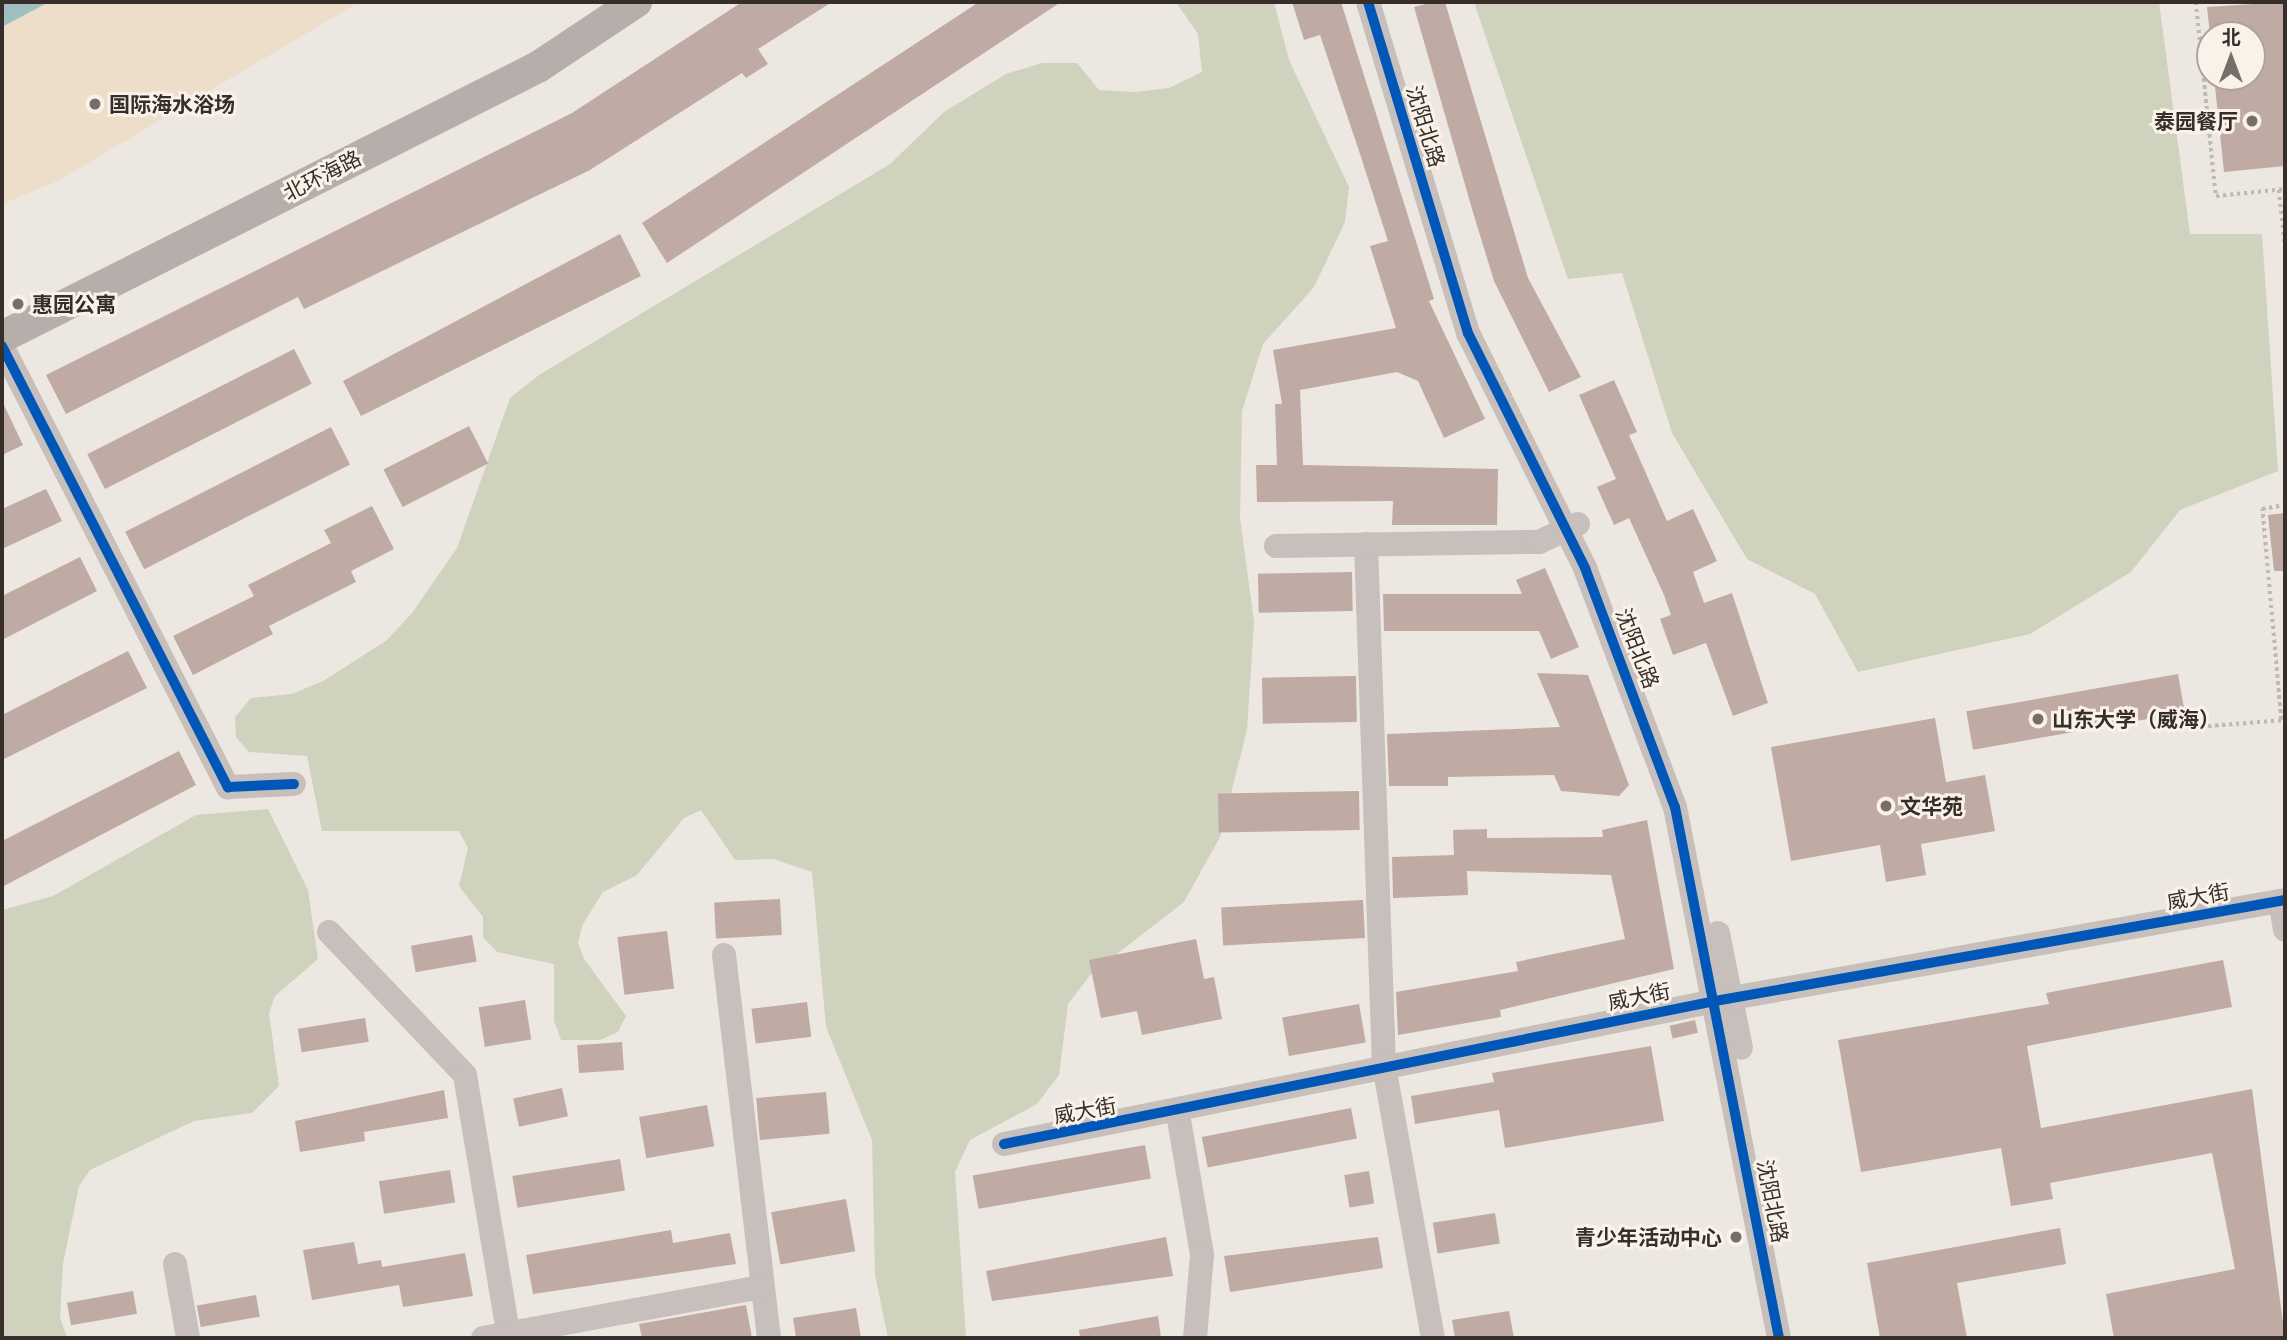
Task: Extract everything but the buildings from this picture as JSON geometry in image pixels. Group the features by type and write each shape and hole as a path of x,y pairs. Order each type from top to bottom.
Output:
{"main road":[{"name":"北环海路","path":"2,337 538,67 636,2"}],"street":[{"name":"沈阳北路","path":"1368,2 1468,333 1572,527"},
{"name":"沈阳北路","path":"1384,2 1476,315 1572,527 1627,670 1675,807 1724,999 1793,1338"},
{"path":"2,346 228,788 294,784"},
{"path":"1276,546 1539,542 1572,527"},
{"path":"1366,544 1384,1066 1433,1338"},
{"path":"2283,900 2285,930"},
{"name":"威大街","path":"1004,1144 1178,1114 1384,1066 1724,999 2283,900"},
{"path":"329,932 465,1075 509,1336"},
{"path":"724,955 760,1287 769,1338"},
{"name":"沈阳北路","path":"1724,999 1779,1338"},
{"path":"1178,1114 1202,1255 1195,1338"},
{"path":"175,1264 188,1338"},
{"path":"483,1338 509,1336 760,1287"}],"path":[{"path":"2196,2 2216,196 2285,189"},
{"path":"2279,190 2285,246"},
{"path":"2208,726 2283,720 2262,509 2285,505"}],"green space":[{"path":"1176,2 1274,2 1289,60 1349,187 1345,222 1314,287 1263,344 1242,411 1240,518 1254,622 1247,730 1220,837 1184,902 1091,974 1068,1004 1059,1075 1037,1104 970,1140 955,1172 966,1338 888,1338 875,1275 872,1140 826,1027 812,872 774,859 735,860 701,810 684,818 637,875 603,892 583,924 578,942 584,959 626,1016 618,1032 600,1040 561,1040 554,1021 554,964 497,952 483,937 483,917 459,886 468,848 459,831 322,831 307,756 249,752 236,737 235,717 251,698 292,694 325,680 387,640 412,613 457,548 510,398 539,375 890,164 944,112 1006,74 1042,63 1077,63 1099,90 1135,92 1169,88 1202,72 1198,34"},
{"path":"1474,2 2159,2 2190,234 2262,234 2278,471 2180,510 2131,572 2030,634 1858,672 1815,594 1747,559 1672,433 1622,273 1568,279"},
{"path":"268,809 308,890 318,959 275,996 269,1013 279,1086 252,1113 194,1121 90,1170 79,1186 63,1264 60,1317 67,1338 2,1338 2,910 53,896 196,815"}],"sand":[{"name":"国际海水浴场","path":"49,2 359,2 58,181 2,204 2,27"}],"water":[{"path":"2,2 49,2 2,27"}],"cycle path":[{"path":"1368,2 1468,333 1585,568 1675,807 1779,1338"},
{"path":"2,346 228,787 294,784"},
{"path":"1004,1144 1715,1001 2285,900"}],"place":[{"name":"国际海水浴场","path":"95,104"},
{"name":"泰园餐厅","path":"2252,121"},
{"name":"惠园公寓","path":"18,304"},
{"name":"山东大学（威海）","path":"2038,719"},
{"name":"文华苑","path":"1886,806"},
{"name":"青少年活动中心","path":"1736,1237"}]}
